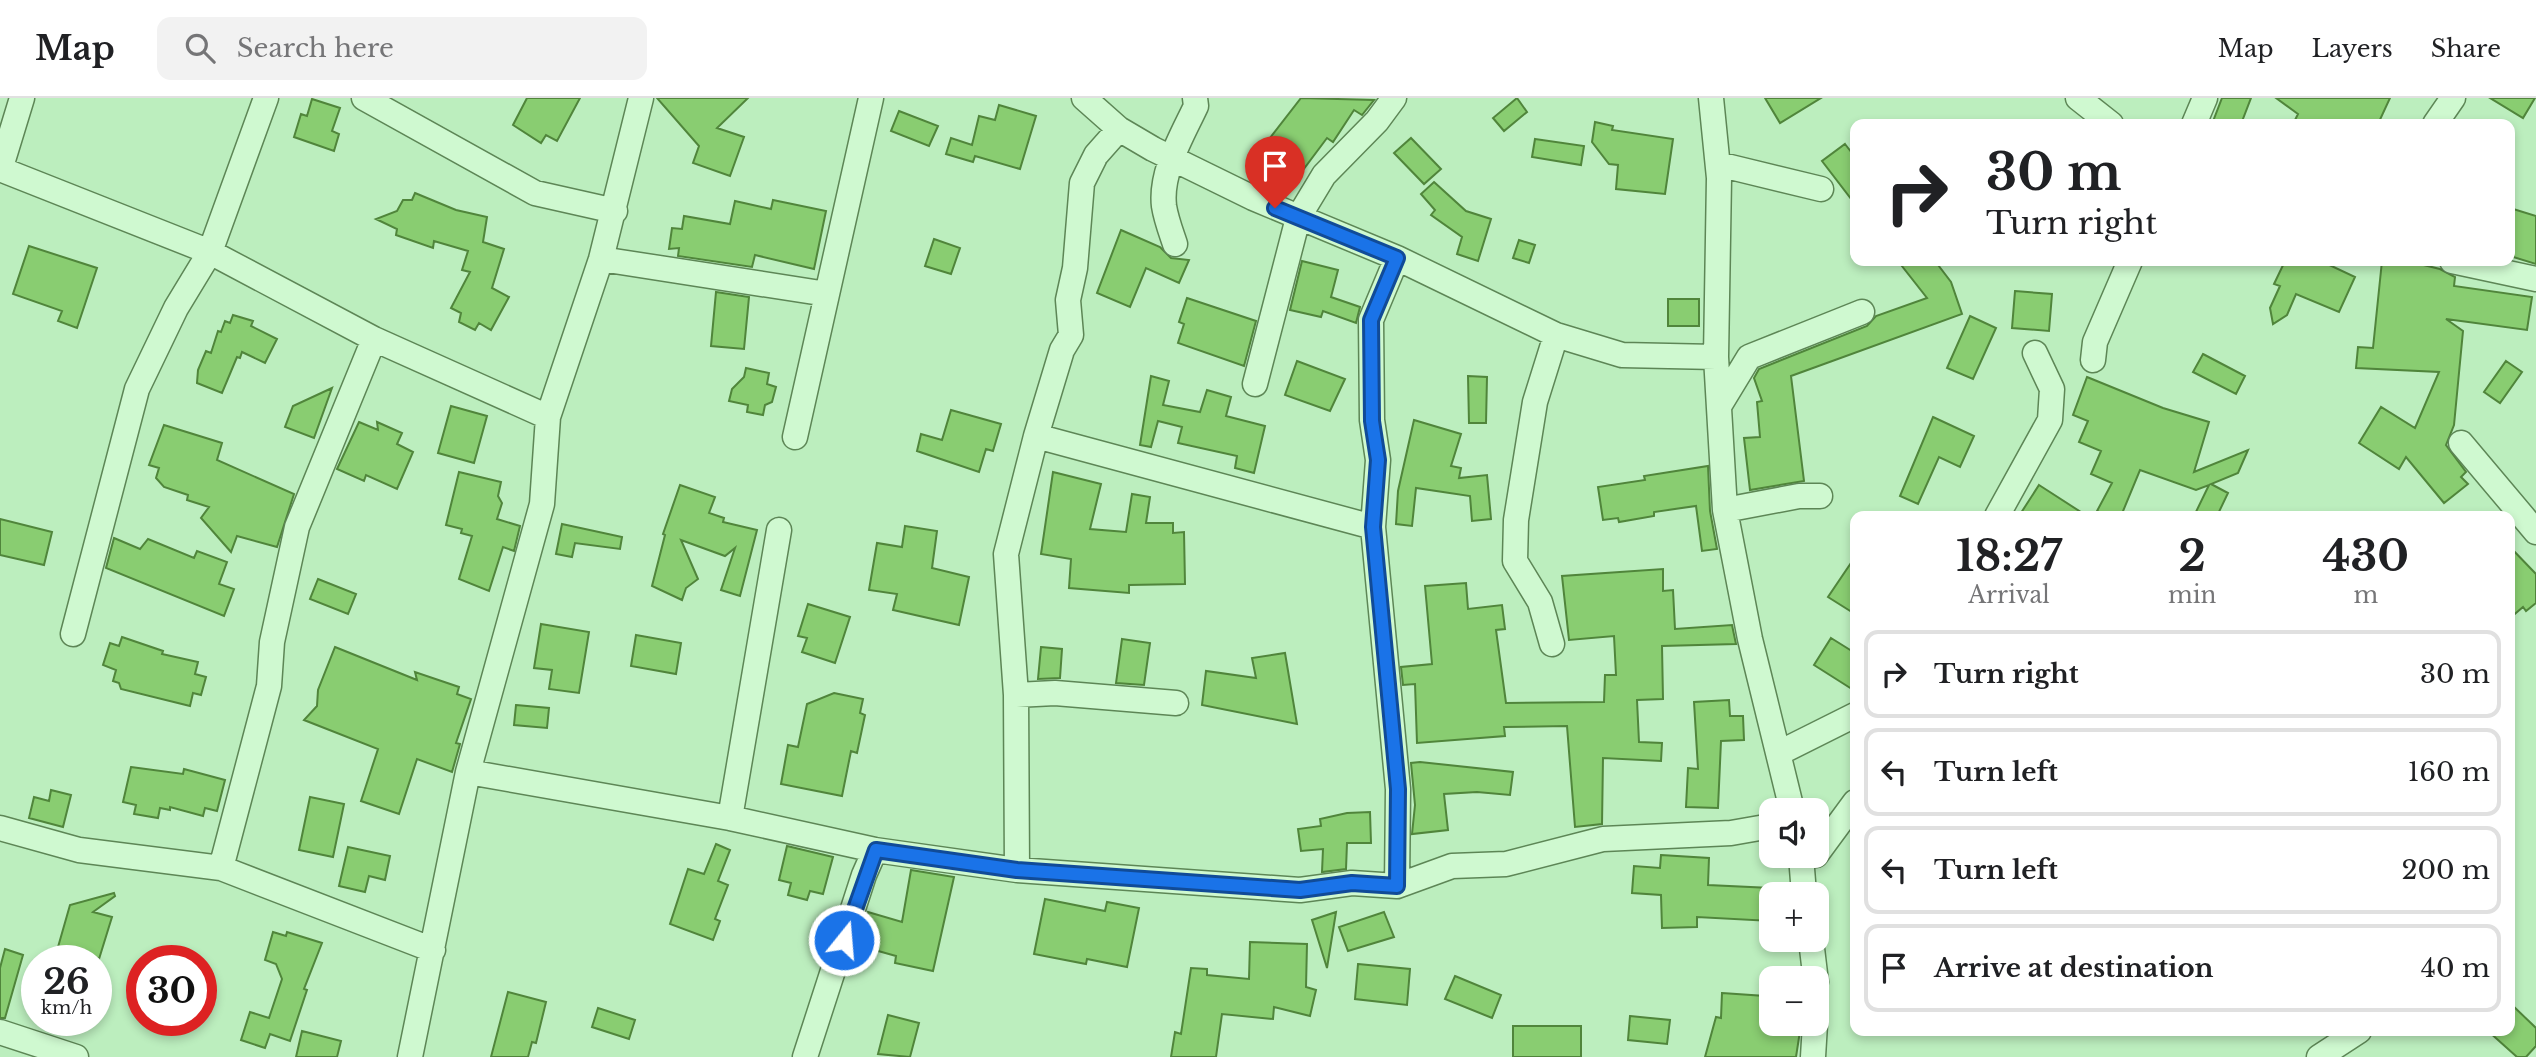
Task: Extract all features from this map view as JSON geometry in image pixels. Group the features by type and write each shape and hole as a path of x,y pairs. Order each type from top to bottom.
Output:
{"street":[{"path":"22,98 0,169 210,252 374,339 548,417"},
{"path":"73,634 137,389 176,309 210,252 266,98"},
{"path":"364,98 535,193 615,211"},
{"path":"410,1057 468,772 542,504 548,417 615,211 641,98"},
{"path":"795,436 870,98"},
{"path":"1084,98 1119,129 1230,187 1397,258 1556,335 1622,355 1716,357"},
{"path":"1175,244 1164,205 1172,157 1196,106 1195,98"},
{"path":"1255,384 1298,218 1324,175 1377,121 1394,98"},
{"path":"1711,98 1718,164 1716,357 1721,403 1725,510 1750,639 1790,798"},
{"path":"2078,98 2105,119"},
{"path":"2196,119 2205,98"},
{"path":"2439,119 2454,98"},
{"path":"1017,870 1016,695 1006,554 1036,436 1062,351 1071,335 1068,300 1075,268 1082,183 1096,155 1119,129"},
{"path":"1718,164 1821,189"},
{"path":"1397,258 1371,320 1372,421 1378,460 1373,527 1398,789 1397,886"},
{"path":"601,259 827,294"},
{"path":"2093,360 2095,342 2128,266"},
{"path":"2475,266 2536,279"},
{"path":"1721,403 1749,357 1862,312"},
{"path":"1552,644 1540,602 1515,561 1516,520 1535,402 1556,335"},
{"path":"221,868 269,686 272,642 297,527 374,339"},
{"path":"2000,511 2050,420 2052,389 2035,353"},
{"path":"1036,436 1373,527"},
{"path":"2461,443 2536,532"},
{"path":"1725,510 1799,496 1820,496"},
{"path":"730,818 779,530"},
{"path":"1016,695 1055,693 1176,703"},
{"path":"1779,753 1850,718"},
{"path":"468,772 730,818 876,850 1017,870 1300,890 1352,883 1397,886 1452,866 1506,864 1603,839 1731,832 1759,828"},
{"path":"1829,838 1850,811"},
{"path":"0,828 79,850 221,868 433,950"},
{"path":"805,1057 864,875 876,850"},
{"path":"0,1032 76,1057"},
{"path":"1813,1057 1814,1036"},
{"path":"2319,1057 2351,1036"}],"building":[{"path":"527,98 580,98 557,141 546,135 541,143 513,125"},
{"path":"657,98 748,98 717,128 744,137 730,176 693,163 699,146"},
{"path":"1301,98 1374,100 1362,115 1354,110 1333,142 1327,138 1300,174 1290,166 1285,172 1266,158 1272,148 1266,143"},
{"path":"1517,98 1527,112 1504,131 1493,118"},
{"path":"1765,98 1821,98 1780,123"},
{"path":"2222,98 2251,98 2243,119 2214,119"},
{"path":"2276,98 2390,98 2380,119 2296,119 2298,114"},
{"path":"2490,98 2535,98 2523,118"},
{"path":"312,99 340,108 332,131 339,134 334,151 294,137 301,114 307,116"},
{"path":"999,105 1036,116 1020,169 975,156 973,162 946,154 951,138 972,145 979,116 995,120"},
{"path":"899,111 938,126 929,146 891,131"},
{"path":"1595,122 1613,126 1612,130 1673,139 1665,194 1616,189 1618,165 1609,164 1592,142"},
{"path":"1411,138 1441,169 1424,184 1394,153"},
{"path":"1535,139 1584,146 1581,165 1532,157"},
{"path":"1845,144 1850,150 1850,197 1822,161"},
{"path":"1434,182 1466,211 1491,219 1478,261 1457,254 1462,237 1431,215 1435,210 1421,194"},
{"path":"415,193 456,210 487,217 483,242 504,249 492,288 509,297 491,330 479,323 475,330 459,322 461,313 451,308 470,272 462,270 468,251 434,241 433,248 396,235 397,229 376,219 397,211 403,200 412,200"},
{"path":"773,200 826,211 814,269 755,255 752,267 678,256 679,248 669,249 672,228 682,229 684,216 730,224 735,201 771,209"},
{"path":"2515,210 2536,216 2536,264 2515,258"},
{"path":"1121,230 1160,247 1171,258 1189,260 1179,283 1146,268 1130,307 1097,293"},
{"path":"934,239 960,248 951,274 925,266"},
{"path":"1519,240 1535,245 1529,263 1513,258"},
{"path":"29,246 97,268 77,328 58,321 62,311 13,294"},
{"path":"1302,261 1338,270 1331,297 1360,307 1356,323 1323,311 1321,317 1290,310"},
{"path":"1902,266 1939,266 1951,282 1962,314 1791,376 1804,481 1750,490 1744,438 1760,437 1757,402 1762,401 1754,378 1759,369 1867,326 1876,316 1927,298"},
{"path":"2283,266 2332,266 2355,277 2339,312 2296,294 2287,315 2273,324 2270,308 2280,286 2274,284"},
{"path":"2381,266 2428,266 2455,277 2454,286 2532,297 2527,330 2446,319 2463,331 2454,425 2446,445 2466,472 2461,477 2468,484 2444,503 2406,457 2399,469 2359,443 2381,407 2415,428 2439,372 2356,368 2358,347 2373,348"},
{"path":"2015,291 2052,294 2049,331 2012,328"},
{"path":"716,292 749,297 744,349 711,346"},
{"path":"1187,298 1256,321 1244,366 1178,343 1184,324 1179,322"},
{"path":"1668,299 1699,299 1699,326 1668,326"},
{"path":"233,315 253,321 251,326 277,339 265,363 242,352 240,358 237,357 222,393 197,383 198,370 206,351 211,353 218,331 221,332 225,321 230,323"},
{"path":"1970,316 1996,328 1973,379 1947,368"},
{"path":"2203,354 2245,376 2236,394 2193,372"},
{"path":"1297,361 1345,379 1330,411 1285,395"},
{"path":"2506,361 2522,372 2500,403 2484,392"},
{"path":"746,368 769,373 767,384 776,387 772,402 765,405 763,415 747,412 748,405 729,401 732,389 744,377"},
{"path":"1151,376 1169,381 1163,405 1200,412 1207,390 1231,397 1226,416 1265,426 1254,473 1235,468 1237,456 1178,443 1182,427 1158,421 1151,447 1140,445"},
{"path":"1468,376 1487,377 1486,423 1469,423"},
{"path":"2087,377 2163,408 2209,422 2194,472 2248,450 2238,473 2211,484 2228,493 2219,511 2196,511 2209,485 2196,490 2140,470 2123,511 2097,511 2112,483 2091,474 2101,451 2079,442 2088,421 2073,415"},
{"path":"332,388 314,438 285,427 293,406"},
{"path":"451,406 487,416 474,463 438,453"},
{"path":"951,410 1001,424 993,451 986,449 979,472 917,451 921,434 942,440"},
{"path":"1933,417 1974,436 1960,467 1939,457 1918,504 1900,496"},
{"path":"1414,420 1461,434 1451,466 1461,468 1459,478 1487,475 1491,519 1472,521 1470,496 1416,488 1412,526 1396,524 1398,491"},
{"path":"359,422 378,430 377,422 402,433 397,444 413,452 397,489 366,475 364,481 337,469"},
{"path":"164,425 222,443 217,460 294,494 277,547 237,536 231,552 201,518 209,507 187,500 188,495 164,487 156,478 159,468 149,465"},
{"path":"1708,466 1710,511 1717,549 1702,551 1696,506 1654,512 1654,516 1619,522 1618,518 1603,520 1598,487 1645,480 1644,476"},
{"path":"459,472 501,482 498,496 502,503 497,519 520,526 514,551 503,547 489,591 459,579 472,536 461,533 462,529 446,525"},
{"path":"1053,472 1101,484 1090,529 1126,532 1132,494 1150,497 1146,523 1173,523 1173,533 1184,532 1185,584 1129,585 1129,593 1069,588 1071,559 1041,554"},
{"path":"680,485 715,497 709,513 724,518 723,522 757,530 740,596 721,590 735,548 725,556 681,540 698,579 686,588 682,600 652,586 665,535 663,534"},
{"path":"2039,485 2079,511 2022,511"},
{"path":"0,519 52,532 44,565 0,555"},
{"path":"562,524 622,537 620,549 575,543 572,557 556,554"},
{"path":"905,526 937,531 932,568 969,577 959,625 893,610 897,594 869,590 877,543 902,547"},
{"path":"114,538 140,549 148,539 194,558 197,551 227,562 219,584 234,589 224,616 106,568"},
{"path":"2515,552 2536,574 2536,603 2526,611 2523,607 2515,614"},
{"path":"1850,564 1850,611 1828,597"},
{"path":"1663,569 1663,591 1673,590 1675,629 1732,625 1736,644 1662,646 1663,699 1637,700 1639,742 1662,743 1661,761 1603,758 1602,824 1575,827 1567,726 1504,727 1505,736 1417,743 1415,684 1403,685 1401,667 1432,664 1425,586 1466,583 1468,609 1502,605 1505,629 1496,630 1506,703 1604,702 1605,675 1616,675 1614,636 1569,640 1562,576"},
{"path":"318,579 356,594 348,614 310,599"},
{"path":"808,604 850,617 835,663 802,652 807,638 798,636"},
{"path":"541,624 589,632 579,693 549,689 552,670 534,668"},
{"path":"636,635 681,643 676,674 631,666"},
{"path":"122,637 163,651 162,654 198,662 195,674 206,677 201,695 193,693 190,706 121,689 119,683 113,681 116,670 103,665 110,643 119,646"},
{"path":"1831,638 1850,650 1850,688 1814,665"},
{"path":"1122,639 1150,643 1144,685 1116,683"},
{"path":"335,647 417,680 415,672 459,687 457,694 471,699 456,743 460,744 452,772 417,759 399,814 361,801 378,749 304,720 317,706 318,690"},
{"path":"1041,647 1062,649 1060,678 1038,679"},
{"path":"1285,653 1297,724 1202,705 1206,671 1256,678 1252,658"},
{"path":"834,693 863,699 860,713 865,715 857,753 851,751 842,796 781,784 788,745 798,747 807,704"},
{"path":"1729,700 1730,716 1743,716 1744,740 1721,741 1718,808 1686,807 1688,768 1698,769 1694,702"},
{"path":"516,705 549,708 547,728 514,725"},
{"path":"1411,763 1513,772 1510,795 1477,792 1444,794 1448,830 1412,834 1415,805"},
{"path":"131,767 183,774 184,769 225,780 217,811 205,808 203,816 170,807 170,810 160,808 158,818 134,814 136,805 123,802"},
{"path":"51,790 71,795 63,827 29,818 34,797 49,801"},
{"path":"310,797 344,804 333,857 299,850"},
{"path":"1370,812 1371,843 1347,843 1346,869 1322,872 1323,849 1301,851 1298,829 1321,826 1320,819 1347,813"},
{"path":"716,844 730,850 718,881 728,885 715,919 720,921 713,940 670,924 688,869 704,874"},
{"path":"787,846 833,857 823,894 810,891 807,900 788,895 791,883 779,880"},
{"path":"348,847 390,856 385,880 369,876 365,892 339,886"},
{"path":"1661,855 1709,858 1708,885 1759,887 1759,920 1697,917 1697,927 1662,928 1661,895 1632,893 1634,866 1660,868"},
{"path":"911,870 954,877 933,971 895,963 896,956 857,945 868,912 902,922"},
{"path":"114,893 115,896 93,912 112,917 103,945 59,945 70,905"},
{"path":"1045,899 1105,911 1107,902 1139,908 1127,967 1087,959 1086,964 1034,954"},
{"path":"1336,912 1327,968 1312,920"},
{"path":"1384,912 1394,937 1348,951 1339,927"},
{"path":"273,932 286,936 287,932 322,943 304,989 307,990 290,1041 270,1034 265,1048 241,1040 250,1012 269,1018 282,979 276,964 265,960"},
{"path":"1250,942 1307,944 1306,987 1316,990 1310,1016 1274,1007 1273,1019 1222,1014 1216,1057 1171,1057 1175,1032 1181,1034 1191,968 1207,969 1207,975 1249,979"},
{"path":"5,949 21,954 5,1018 0,1018 0,968"},
{"path":"1358,964 1410,969 1407,1005 1355,999"},
{"path":"1455,976 1501,995 1492,1018 1445,999"},
{"path":"508,992 546,1002 536,1043 532,1042 528,1057 491,1057"},
{"path":"1722,993 1759,996 1759,1036 1799,1036 1796,1057 1705,1057 1716,1017 1721,1018"},
{"path":"598,1008 635,1020 629,1039 592,1027"},
{"path":"2515,1008 2536,1028 2536,1046 2526,1057 2517,1057 2494,1036 2515,1036"},
{"path":"888,1015 919,1023 910,1057 878,1054"},
{"path":"1630,1016 1670,1020 1667,1044 1628,1040"},
{"path":"1513,1026 1581,1026 1581,1057 1513,1057"},
{"path":"302,1031 341,1041 337,1057 296,1057"}],"route":[{"path":"844,940 864,875 876,850 1017,870 1300,890 1352,883 1397,886 1398,789 1373,527 1378,460 1372,421 1371,320 1397,258 1275,208"}]}
